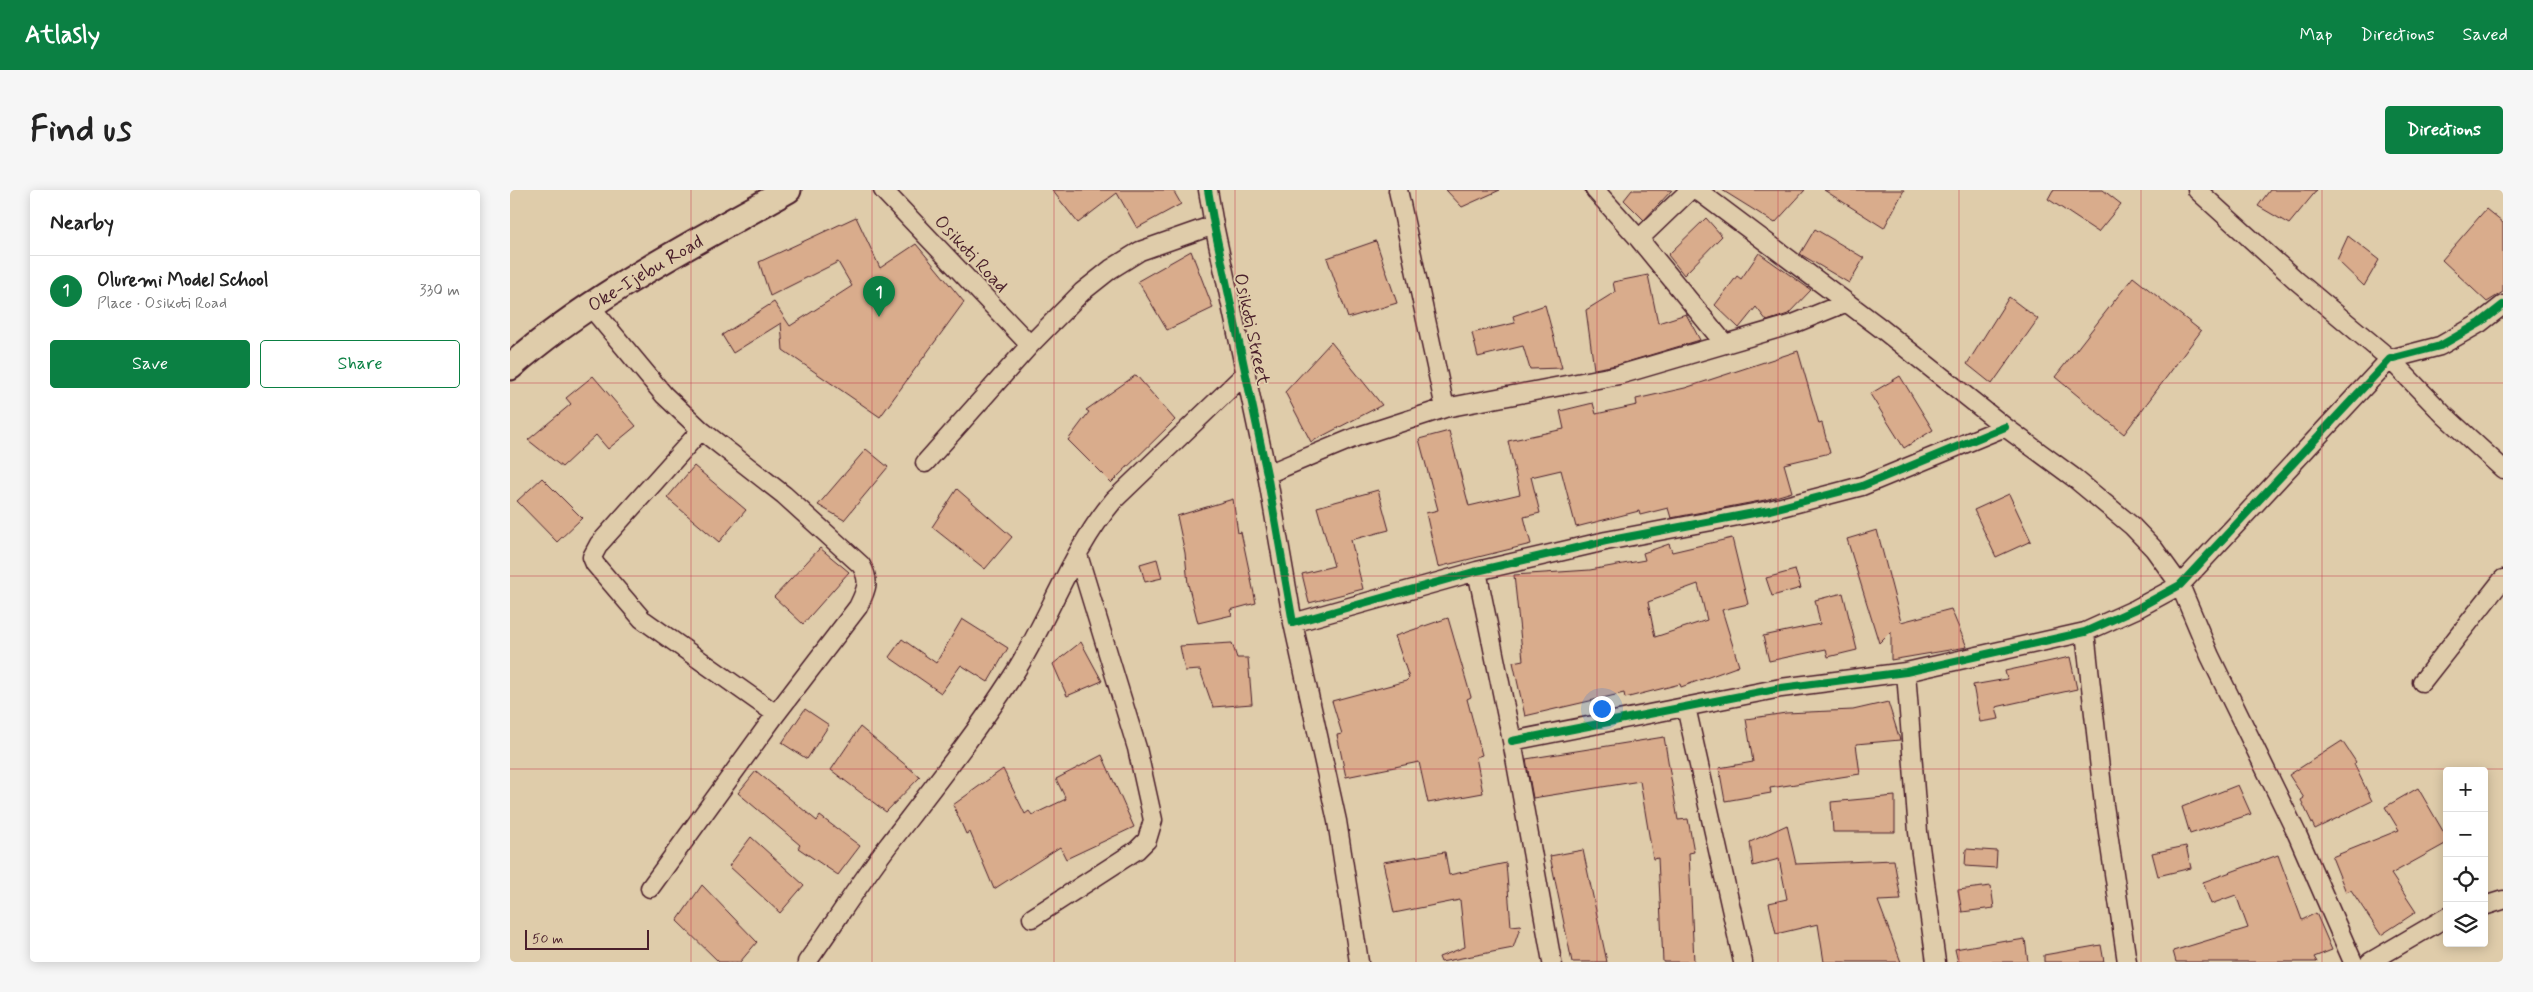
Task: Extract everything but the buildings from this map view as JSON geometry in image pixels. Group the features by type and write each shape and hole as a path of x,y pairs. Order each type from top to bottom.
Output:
{"main road":[{"name":"Oke-Ijebu Road","path":"510,367 538,342 632,278 788,190"}],"street":[{"name":"Osikoti Road","path":"883,190 1030,345"},
{"name":"Osikoti Street","path":"1208,190 1267,474 1293,623 1337,821 1359,962"},
{"path":"1398,190 1446,408"},
{"path":"1595,190 1639,238 1724,343"},
{"path":"1639,238 1690,190"},
{"path":"1697,190 1882,329 2005,428 2073,476 2132,526 2154,548 2180,585 2210,656 2297,834 2353,962"},
{"path":"2197,190 2297,281 2390,359 2444,415 2503,469"},
{"path":"925,463 1030,345 1082,292 1111,270 1140,252 1214,225"},
{"path":"1267,474 1356,437 1446,408 1619,375 1793,324 1845,303"},
{"path":"1512,741 1781,688 1906,672 2085,632 2136,609 2180,585 2390,359 2440,346 2480,323 2503,305"},
{"path":"590,306 664,395 701,430 784,495 861,565 867,576 866,590 858,607 776,714 650,888"},
{"path":"807,962 887,848 937,785 994,706 1034,644 1095,522 1114,500 1246,373"},
{"path":"1293,623 1476,571 1606,541 1770,510 1862,486 2005,428"},
{"path":"701,430 599,544 592,557 595,564 642,619 776,714"},
{"path":"1032,918 1138,850 1146,840 1153,820 1137,748 1078,555"},
{"path":"1476,571 1512,741 1552,962"},
{"path":"2422,682 2500,588"},
{"path":"2085,632 2104,805 2127,962"},
{"path":"1906,672 1918,832 1936,962"},
{"path":"1686,707 1743,962"},
{"path":"2488,905 2503,900"},
{"path":"2370,962 2443,919"}],"cycle path":[{"path":"1208,190 1267,474 1293,623 1477,571 1606,541 1770,510 1862,486 2005,427"},
{"path":"1512,741 1781,688 1906,672 2085,632 2136,609 2180,585 2390,359 2440,346 2480,323 2503,305"}],"place":[{"name":"Oluremi Model School","path":"879,317"}]}
